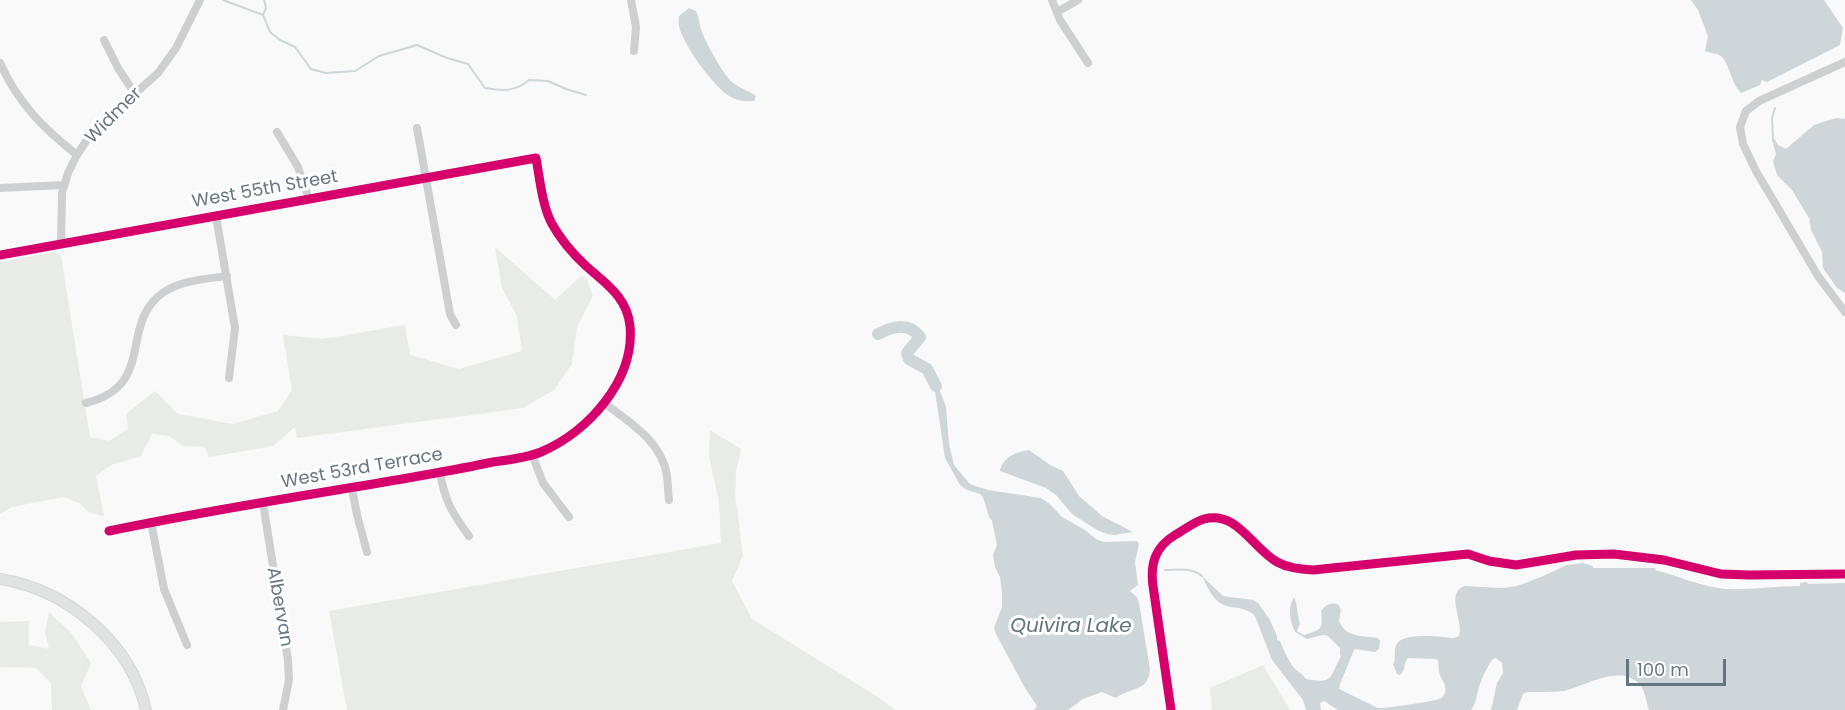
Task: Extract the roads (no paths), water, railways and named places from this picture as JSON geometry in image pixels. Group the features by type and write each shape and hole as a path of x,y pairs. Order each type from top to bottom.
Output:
{"main road":[{"path":"0,579 49,594 96,626 128,664 146,710"}],"street":[{"name":"Widmer","path":"61,244 62,193 77,155 92,132 158,73 176,48 200,0"},
{"path":"631,0 636,27 634,51"},
{"path":"1052,0 1060,20 1088,63"},
{"path":"1057,12 1078,0"},
{"path":"104,40 135,94"},
{"path":"1845,62 1760,101 1746,111 1742,119 1740,135 1748,157 1798,245 1845,312"},
{"path":"0,63 17,96 30,112 48,132 77,155"},
{"path":"417,128 450,314 456,325"},
{"path":"277,132 298,167 309,199"},
{"name":"West 55th Street","path":"0,255 536,158"},
{"name":"West 53rd Terrace","path":"109,531 440,473 541,452 567,437 592,418 604,403 623,370 630,338 627,312 618,294 572,252 551,222 542,194 536,158"},
{"path":"0,188 64,185"},
{"path":"216,216 235,328 230,378"},
{"path":"86,403 105,397 127,376 133,361 140,323 144,314 163,292 181,284 227,276"},
{"path":"604,403 646,436 659,453 667,474 669,500"},
{"path":"532,454 543,483 569,517"},
{"path":"440,473 446,499 469,536"},
{"path":"352,488 367,552"},
{"name":"Albervan","path":"263,503 288,660 289,680 283,710"},
{"path":"1171,710 1152,567 1156,552 1162,545 1203,520 1224,519 1234,524 1273,559 1299,569 1313,570 1468,554 1489,561 1516,565 1576,555 1602,554 1644,556 1721,574 1845,574"},
{"path":"151,522 164,589 187,645"}],"water":[{"path":"1691,0 1824,0 1843,28 1840,45 1767,82 1762,80 1760,85 1741,93 1723,58 1705,51 1708,36 1698,10"},
{"path":"689,8 696,11 706,41 728,78 756,96 754,101 743,101 731,97 716,85 700,65 686,44 679,25 679,16"},
{"path":"1836,118 1845,119 1845,293 1837,288 1823,268 1822,252 1811,230 1809,218 1792,190 1777,175 1773,161 1776,154 1772,140 1774,138 1778,145 1786,149 1814,125"},
{"name":"Quivira Lake","path":"936,386 946,407 949,444 954,465 970,484 988,490 1041,498 1062,517 1104,542 1137,541 1139,544 1135,562 1138,585 1130,591 1137,597 1139,603 1150,669 1146,682 1138,688 1116,698 1102,692 1083,699 1068,710 1034,710 1037,706 1025,688 994,628 1002,607 1002,593 993,555 997,545 992,521 983,497 960,485 945,458"},
{"path":"1029,450 1063,471 1079,496 1102,516 1133,532 1114,535 1097,530 1072,514 1056,495 1046,488 1000,471 1004,462 1011,456"},
{"path":"1583,563 1593,568 1656,568 1655,570 1699,584 1727,589 1800,586 1800,583 1807,582 1808,584 1845,583 1845,710 1649,710 1643,691 1636,681 1628,677 1610,676 1564,691 1527,692 1523,694 1517,710 1491,710 1497,683 1503,673 1502,663 1496,658 1484,674 1471,710 1338,710 1324,701 1320,703 1321,710 1306,710 1303,700 1272,660 1255,616 1245,610 1227,606 1218,601 1202,576 1223,596 1253,600 1258,603 1270,620 1277,640 1280,641 1291,664 1306,679 1321,681 1329,678 1341,656 1340,648 1326,635 1307,639 1295,632 1290,614 1292,601 1294,597 1300,624 1297,631 1304,635 1320,628 1321,611 1324,607 1338,604 1341,610 1339,621 1346,630 1355,635 1378,638 1380,641 1379,649 1375,652 1354,650 1339,689 1382,708 1440,699 1444,695 1444,683 1436,659 1408,658 1400,675 1397,674 1393,664 1395,651 1399,641 1405,638 1431,636 1454,638 1459,636 1455,601 1459,590 1464,586 1502,588 1517,586 1567,565"}],"waterway":[{"path":"223,0 263,15"},
{"path":"264,0 266,8 263,15 270,32 295,47 311,69 326,73 355,71 379,56 417,45 468,64 485,88 508,90 519,87 529,80 548,81 586,95"},
{"path":"1773,139 1772,118 1775,108"},
{"path":"878,334 900,327 916,332 920,337 907,353 909,359 927,369 936,386"},
{"path":"1165,570 1189,570 1202,576"}]}
